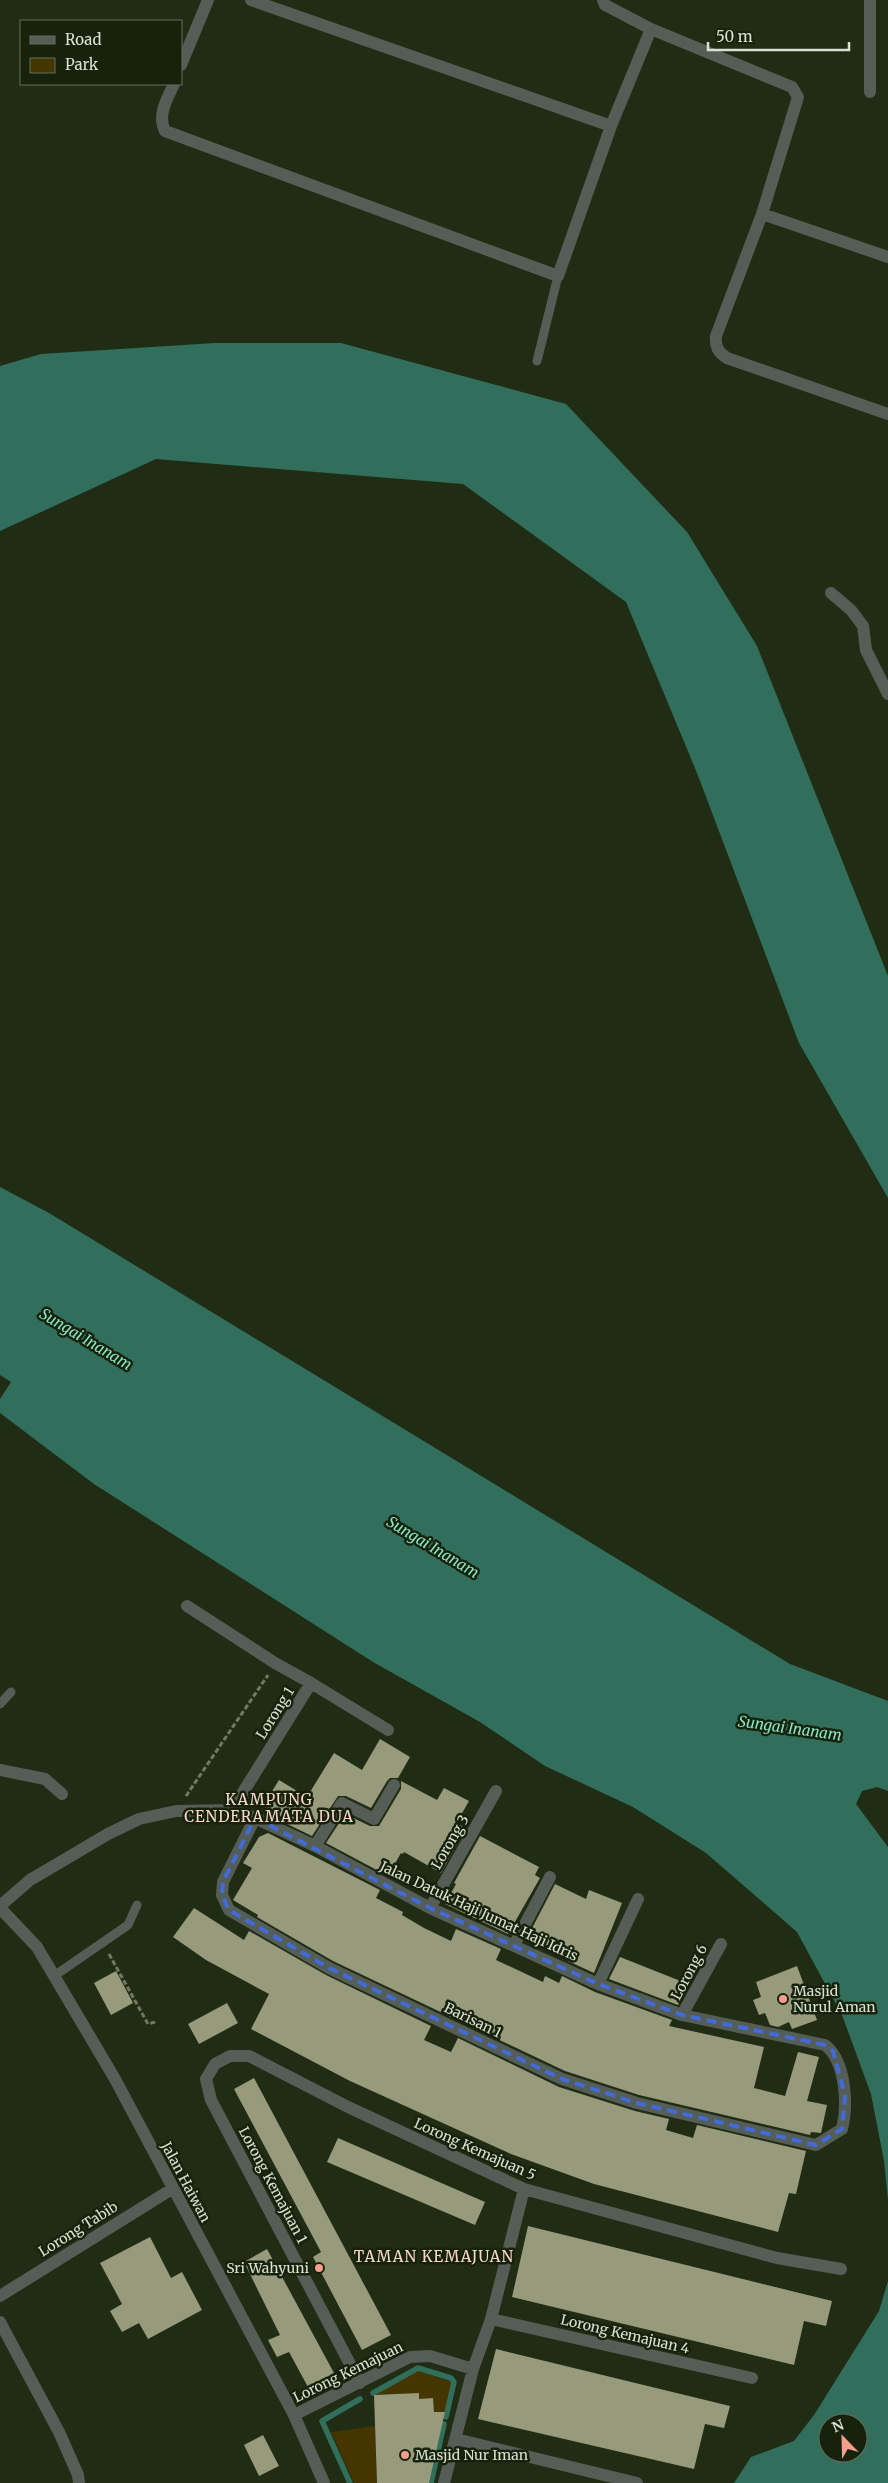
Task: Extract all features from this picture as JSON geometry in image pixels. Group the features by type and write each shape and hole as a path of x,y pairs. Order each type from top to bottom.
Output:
{"street":[{"path":"182,63 208,0"},
{"path":"251,0 611,126"},
{"path":"603,0 605,5 651,29 792,88 798,97 762,214 716,336 716,345 719,353 727,358 888,414"},
{"path":"870,0 870,92"},
{"path":"174,85 162,113 161,123 164,130 558,276 611,126 651,29"},
{"path":"762,214 888,258"},
{"path":"831,593 851,610 863,626 866,650 888,694"},
{"path":"188,1606 275,1663 311,1683"},
{"name":"Lorong 1","path":"232,1810 311,1683 388,1730"},
{"path":"0,1770 45,1779 62,1794"},
{"path":"315,1846 342,1803 374,1819 394,1786"},
{"name":"Lorong 3","path":"430,1908 496,1791"},
{"name":"Jalan Datuk Haji Jumat Haji Idris","path":"0,1907 30,1880 108,1834 139,1819 176,1811 232,1810 255,1818 315,1846 430,1908 598,1984 682,2015 825,2045 833,2051 845,2096 846,2114 842,2129 816,2145"},
{"name":"Barisan 1","path":"255,1818 223,1882 222,1895 229,1910 246,1920 329,1968 562,2079 637,2103 816,2145"},
{"path":"514,1945 550,1877"},
{"path":"598,1984 638,1899"},
{"name":"Jalan Haiwan","path":"0,1907 37,1948 115,2080 294,2415 324,2483"},
{"name":"Lorong 6","path":"682,2015 721,1944"},
{"name":"Lorong Kemajuan 5","path":"206,2079 214,2064 230,2056 249,2056 348,2107 524,2189 777,2258 841,2269"},
{"name":"Lorong Kemajuan 1","path":"206,2079 211,2100 360,2383"},
{"name":"Lorong Tabib","path":"0,2296 172,2189"},
{"path":"444,2483 473,2369 491,2319 524,2189"},
{"name":"Lorong Kemajuan 4","path":"491,2319 752,2378"},
{"path":"0,2322 11,2346 59,2432 78,2475 79,2483"},
{"name":"Lorong Kemajuan","path":"294,2415 410,2357 430,2356 473,2369"},
{"path":"456,2439 638,2483"}],"lane":[{"path":"536,361 558,276"},
{"path":"0,1704 11,1692"},
{"path":"54,1976 128,1925 137,1906"}],"path":[{"path":"176,1811 275,1663"},
{"path":"103,1943 148,2024 155,2022"}],"highlighted area":[{"path":"255,1818 430,1908 598,1984 682,2015 825,2045 833,2051 845,2096 842,2129 816,2145 637,2103 562,2079 329,1968 238,1916 229,1910 222,1895 223,1882"}],"green space":[{"path":"418,2371 452,2382 445,2412 434,2412 433,2399 419,2399 419,2393 374,2395"},
{"path":"375,2426 377,2483 354,2483 331,2432"}],"water":[{"path":"215,343 341,343 566,404 687,532 757,646 888,976 888,1198 799,1043 697,773 626,602 463,484 156,459 0,531 0,366 41,354"},
{"name":"Sungai Inanam","path":"0,1187 49,1213 790,1664 888,1701 888,1791 877,1787 862,1791 856,1804 888,1847 888,2200 884,2161 871,2094 842,2015 797,1932 706,1853 633,1807 545,1766 480,1722 373,1662 94,1484 0,1413 0,1399 11,1382 0,1375"},
{"path":"888,2281 888,2483 734,2483 751,2457 794,2441 814,2415 879,2311"}],"building":[{"path":"380,1739 410,1757 398,1778 390,1778 387,1781 371,1808 346,1796 338,1796 312,1836 287,1824 290,1822 263,1806 279,1780 307,1797 334,1753 362,1770"},
{"path":"401,1781 437,1800 444,1788 469,1801 457,1822 465,1829 441,1873 404,1852 403,1854 401,1853 388,1876 326,1843 345,1814 370,1826 379,1826 401,1789"},
{"path":"268,1833 380,1890 376,1898 403,1912 402,1915 424,1928 451,1941 456,1929 501,1949 496,1960 543,1982 545,1976 559,1983 562,1976 595,1992 672,2020 669,2026 764,2047 754,2088 785,2096 798,2052 819,2057 807,2101 827,2105 821,2133 811,2132 810,2135 639,2095 565,2071 333,1961 257,1917 258,1915 233,1900 252,1868 243,1863 259,1837"},
{"path":"480,1836 539,1867 535,1875 540,1878 508,1934 445,1904 456,1884 454,1883"},
{"path":"555,1884 586,1899 589,1890 622,1903 594,1973 568,1961 570,1957 528,1936"},
{"path":"194,1908 244,1940 249,1931 326,1975 431,2026 424,2040 451,2052 458,2038 559,2087 635,2111 669,2119 666,2130 693,2138 697,2125 806,2151 796,2194 789,2193 778,2232 594,2184 511,2154 350,2081 251,2029 269,1994 206,1960 173,1937"},
{"path":"620,1957 688,1984 678,2005 609,1979"},
{"name":"Masjid Nurul Aman","path":"797,1966 817,2020 792,2029 789,2022 778,2027 770,2025 765,2013 759,2015 753,2000 761,1997 756,1982"},
{"path":"116,1971 133,2003 111,2015 94,1983"},
{"path":"227,2003 238,2023 199,2044 188,2024"},
{"path":"254,2078 391,2335 362,2350 313,2257 321,2252 234,2089"},
{"path":"338,2138 485,2202 475,2225 327,2162"},
{"path":"528,2226 832,2301 826,2326 804,2321 794,2365 512,2297"},
{"path":"150,2237 171,2278 182,2272 202,2310 148,2339 139,2323 122,2332 110,2311 122,2304 100,2263"},
{"path":"267,2249 334,2373 308,2387 289,2352 277,2357 268,2340 280,2335 244,2262"},
{"path":"496,2349 730,2406 724,2428 705,2424 694,2469 478,2419"},
{"name":"Masjid Nur Iman","path":"419,2393 419,2399 433,2398 434,2412 445,2412 429,2483 377,2483 374,2395"},
{"path":"263,2435 279,2466 259,2476 244,2445"}],"waterway":[{"path":"373,2393 418,2368 451,2378 454,2382 446,2417"},
{"path":"350,2483 322,2421 360,2399"},
{"path":"431,2483 444,2424"}],"place":[{"name":"Masjid Nurul Aman","path":"783,1999"},
{"name":"Sri Wahyuni","path":"319,2268"},
{"name":"Masjid Nur Iman","path":"405,2455"}],"district":[{"name":"KAMPUNG CENDERAMATA DUA","path":"269,1808"},
{"name":"TAMAN KEMAJUAN","path":"434,2256"}]}
